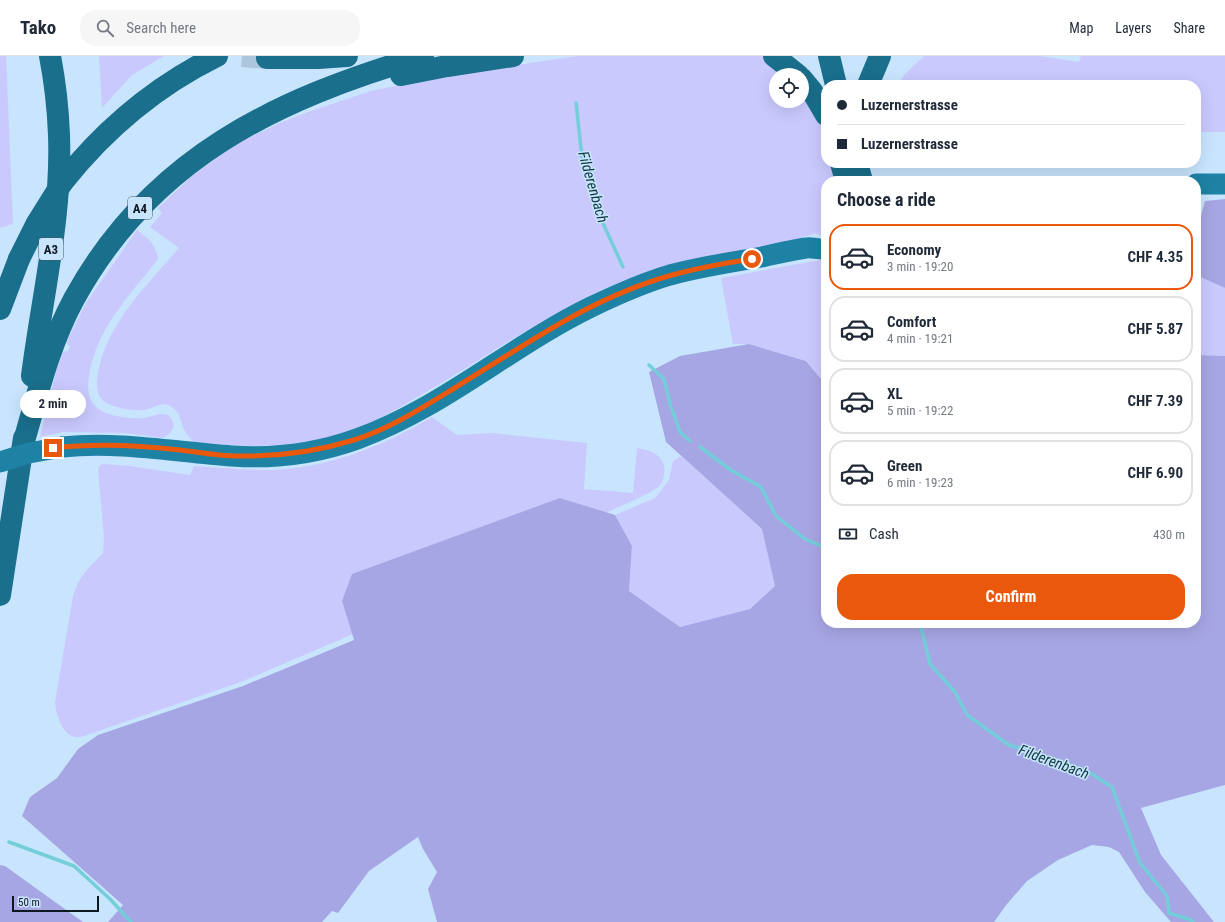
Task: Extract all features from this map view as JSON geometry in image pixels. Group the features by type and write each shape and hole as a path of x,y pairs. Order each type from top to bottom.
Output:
{"highway":[{"name":"A3","path":"0,595 24,441 37,337 52,242 58,176 59,134 54,76 50,56"},
{"path":"0,309 18,259 37,223 62,183 83,158 107,133 151,96 188,71 217,56"},
{"path":"267,58 318,58 347,56"},
{"name":"A4","path":"24,441 47,363 60,328 86,277 115,237 153,194 188,164 235,131 342,81 423,56"},
{"path":"273,112 402,75 447,66 513,56"},
{"path":"774,56 789,68"},
{"path":"870,80 880,56"},
{"path":"809,87 821,106"}],"main road":[{"path":"1201,184 1225,184"},
{"path":"0,462 29,453 62,447 120,445 234,456 249,456 307,452 330,447 356,439 388,426 433,402 558,325 632,288 698,268 816,248"}],"shaded area":[{"path":"0,56 6,56 13,224 0,228"},
{"path":"99,56 164,56 132,75 102,108"},
{"path":"577,56 761,56 780,68 769,68 769,108 809,108 809,103 821,122 821,168 835,168 837,176 821,176 821,235 816,233 803,237 800,241 726,254 652,271 606,288 562,310 518,335 433,388 386,414 362,426 337,435 301,443 266,446 194,442 184,429 178,413 166,404 139,410 118,407 102,400 97,390 97,381 107,343 116,326 140,293 179,248 150,227 162,213 158,208 193,175 238,143 282,122 374,90 485,70"},
{"path":"924,56 1040,56 1079,62 1081,56 1225,56 1225,132 1201,132 1201,80 901,80 904,75"},
{"path":"1225,199 1225,288 1201,277 1201,216 1205,201"},
{"path":"137,230 154,245 158,259 125,300 106,329 98,344 93,360 88,387 91,400 97,408 102,411 117,416 134,418 144,418 165,414 171,418 173,422 172,431 163,438 126,433 63,432 40,437 56,372 63,352 68,351 70,347 67,343 69,337 86,303"},
{"path":"821,260 821,378 806,361 749,344 733,344 721,278"},
{"path":"1201,277 1225,288 1225,356 1201,355"},
{"path":"749,344 806,361 821,378 821,628 1201,628 1201,355 1225,356 1225,785 1141,808 1161,855 1214,922 1171,922 1145,892 1119,852 1109,847 1092,845 1058,860 1027,881 994,922 437,922 428,889 437,872 423,849 418,837 369,871 338,913 332,911 322,922 108,922 123,905 22,816 30,797 57,778 78,749 98,735 243,686 354,640 342,601 352,574 560,498 615,515 632,546 629,591 680,627 750,609 775,586 762,529 666,442 649,372 680,356"},
{"path":"432,417 457,435 491,433 587,443 584,489 633,493 637,448 649,451 661,459 664,465 664,476 661,484 657,488 606,513 560,498 342,601 353,634 241,682 84,736 76,737 66,732 58,717 55,702 73,596 78,582 85,572 103,553 104,537 98,471 99,466 103,464 130,466 190,475 194,466 271,470 314,465 355,454 375,446"},
{"path":"681,456 762,529 775,586 750,609 680,627 629,591 632,546 615,515 655,498 669,480 673,461"},
{"path":"0,865 5,866 83,922 0,922"}],"waterway":[{"name":"Filderenbach","path":"576,103 582,157 601,219 623,267"},
{"name":"Filderenbach","path":"649,365 664,379 670,404 680,432 690,441"},
{"name":"Filderenbach","path":"700,447 731,470 761,487 776,516 805,539 821,546"},
{"name":"Filderenbach","path":"921,628 930,664 955,692 967,715 1009,745 1087,771 1112,787 1140,863 1167,896 1169,913 1193,922"},
{"path":"9,842 74,866 110,899 131,922"}],"tunnel":[{"path":"242,56 267,58"}],"route":[{"path":"53,448 85,445 120,445 234,456 272,456 307,452 330,447 356,439 388,426 433,402 558,325 632,288 698,268 752,259"}]}
